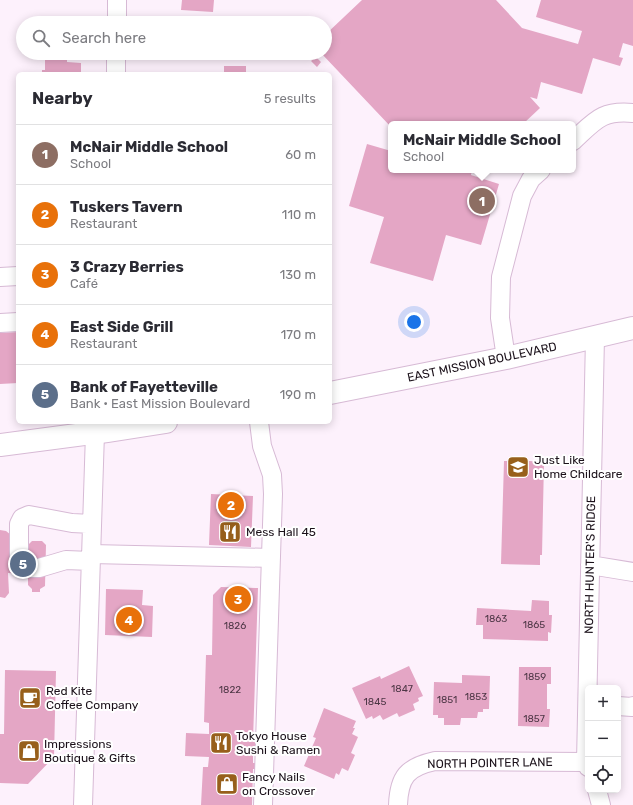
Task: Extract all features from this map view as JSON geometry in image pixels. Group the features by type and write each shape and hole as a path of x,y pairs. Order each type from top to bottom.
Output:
{"main road":[{"name":"EAST MISSION BOULEVARD","path":"332,393 506,358 633,328"},
{"path":"0,444 148,424"}],"street":[{"path":"117,0 117,16"},
{"path":"116,60 116,72"},
{"path":"576,138 599,118 608,113 633,113"},
{"path":"506,358 500,318 501,277 522,196 531,179 538,173"},
{"path":"0,277 16,276"},
{"path":"0,323 16,322"},
{"name":"NORTH HUNTER'S RIDGE","path":"588,685 595,337"},
{"path":"259,424 262,446 272,475 273,494 263,805"},
{"path":"83,805 92,524 103,429"},
{"path":"92,524 72,523 29,515 22,518 19,524 19,559 21,565 26,568 39,568 66,560 91,557 271,558"},
{"path":"590,565 633,572"},
{"path":"621,706 633,706"},
{"name":"NORTH HUNTER'S RIDGE","path":"587,757 588,721"},
{"name":"NORTH POINTER LANE","path":"398,805 400,786 404,777 412,769 421,764 434,761 585,764"},
{"path":"598,793 601,805"}],"building":[{"path":"182,0 214,0 213,12 181,10"},
{"path":"362,0 496,0 522,28 578,44 582,31 536,17 541,0 633,0 633,46 623,43 619,57 623,58 620,66 593,58 582,94 541,82 537,99 530,97 540,108 526,121 388,121 388,124 328,60 332,60 332,28"},
{"path":"45,60 67,60 67,62 81,63 81,72 42,72 42,70 45,70"},
{"path":"319,60 321,62 317,67 311,61"},
{"path":"224,66 246,66 246,72 224,72"},
{"path":"367,144 388,150 388,173 471,173 471,175 499,184 481,245 446,235 433,281 370,263 384,217 349,206"},
{"path":"16,332 16,383 0,384 0,333"},
{"path":"515,460 544,462 542,555 540,555 540,565 501,564 504,461"},
{"path":"211,494 253,496 251,547 209,545"},
{"path":"0,530 6,531 11,535 9,555 28,556 28,545 32,541 42,541 46,545 45,586 40,589 40,592 32,592 32,589 28,585 28,574 8,573 9,593 5,598 0,597"},
{"path":"221,587 258,588 253,740 258,740 257,746 253,746 253,763 257,763 257,769 253,769 252,805 201,805 203,767 208,767 209,757 185,756 186,733 209,734 209,723 204,722 206,655 212,655 213,595"},
{"path":"106,589 143,590 142,605 153,606 152,637 105,635"},
{"path":"532,600 549,601 549,615 552,615 551,633 548,632 548,641 483,639 483,625 476,625 477,608 531,611"},
{"path":"409,666 423,696 418,698 419,701 413,704 415,710 399,717 397,713 383,720 380,715 373,719 372,716 366,719 352,688 380,676 381,679"},
{"path":"519,667 551,667 551,684 547,684 547,709 550,709 549,727 518,726"},
{"path":"5,670 56,671 54,757 28,784 0,783 0,734 4,734"},
{"path":"462,675 490,676 489,709 483,709 483,712 478,712 477,718 461,718 460,725 444,725 444,718 438,718 438,715 433,715 434,682 462,683"},
{"path":"324,708 356,721 352,734 358,737 351,753 355,755 348,771 342,768 339,775 336,773 334,779 304,766 316,738 313,737"}],"place":[{"name":"McNair Middle School","path":"482,201"},
{"name":"Just Like Home Childcare","path":"518,467"},
{"name":"Tuskers Tavern","path":"231,505"},
{"name":"Mess Hall 45","path":"230,532"},
{"name":"Bank of Fayetteville","path":"23,564"},
{"name":"3 Crazy Berries","path":"238,599"},
{"name":"East Side Grill","path":"129,620"},
{"name":"Red Kite Coffee Company","path":"30,698"},
{"name":"Tokyo House Sushi & Ramen","path":"221,743"},
{"name":"Impressions Boutique & Gifts","path":"29,751"},
{"name":"Fancy Nails on Crossover","path":"227,784"}]}
